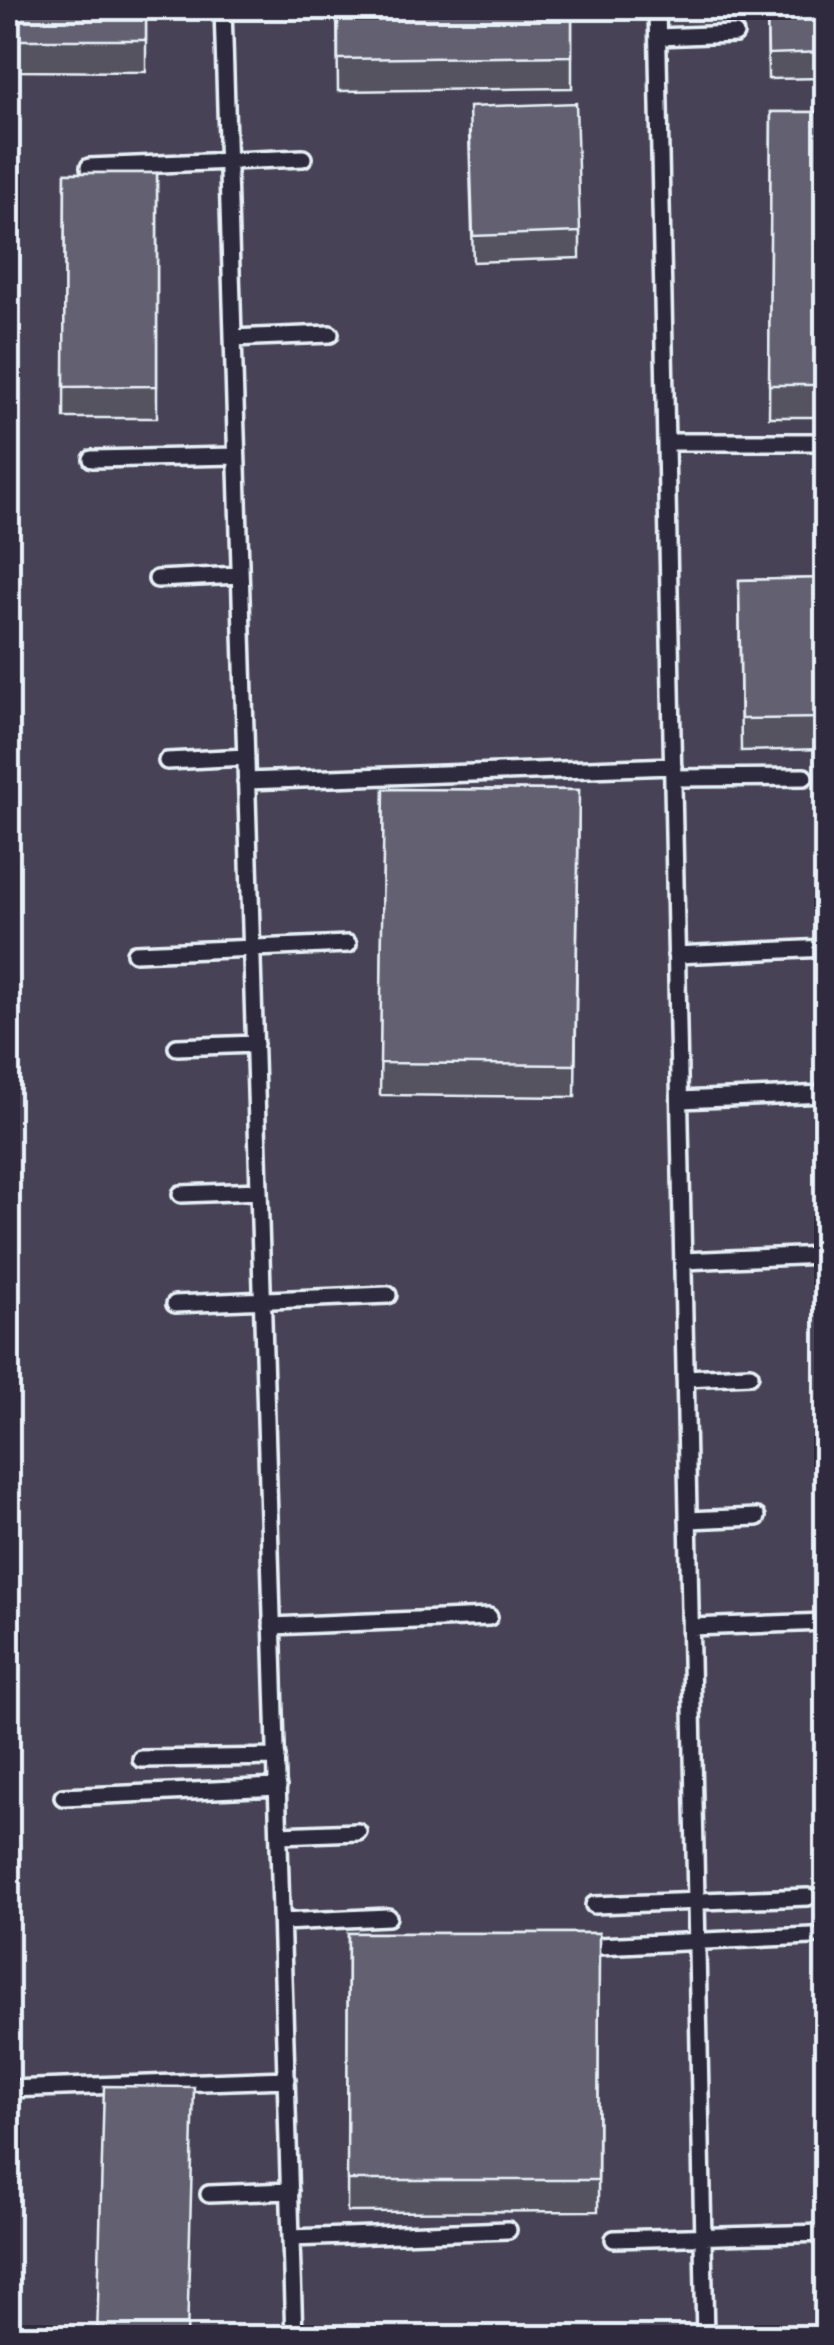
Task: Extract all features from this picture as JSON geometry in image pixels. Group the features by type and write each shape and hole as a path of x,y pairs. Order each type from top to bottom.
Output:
{"lane":[{"path":"223,8 294,2338"},
{"path":"657,8 705,2338"},
{"path":"658,37 735,34"},
{"path":"89,167 303,158"},
{"path":"233,338 330,334"},
{"path":"666,442 826,442"},
{"path":"92,458 236,456"},
{"path":"157,579 240,575"},
{"path":"167,761 246,758"},
{"path":"246,782 673,772 804,777"},
{"path":"135,953 348,944"},
{"path":"676,954 826,948"},
{"path":"177,1047 254,1044"},
{"path":"680,1100 826,1094"},
{"path":"181,1194 259,1191"},
{"path":"683,1261 822,1255"},
{"path":"174,1304 388,1295"},
{"path":"685,1378 750,1376"},
{"path":"688,1520 757,1517"},
{"path":"272,1626 489,1617"},
{"path":"690,1628 826,1622"},
{"path":"141,1759 277,1757"},
{"path":"63,1796 278,1787"},
{"path":"279,1835 358,1832"},
{"path":"594,1906 808,1897"},
{"path":"282,1922 388,1917"},
{"path":"598,1946 812,1936"},
{"path":"8,2089 287,2080"},
{"path":"208,2194 290,2191"},
{"path":"291,2238 508,2230"},
{"path":"614,2239 826,2233"}],"shaded area":[{"path":"8,8 826,8 826,2337 8,2338"}],"building":[{"path":"8,8 146,8 146,40 8,40"},
{"path":"338,8 572,8 572,56 338,59"},
{"path":"767,8 826,8 826,52 768,54"},
{"path":"576,103 580,232 473,236 469,107"},
{"path":"771,112 826,112 826,385 769,385"},
{"path":"65,173 157,173 157,386 64,387"},
{"path":"826,578 826,718 741,719 739,580"},
{"path":"384,789 579,790 575,1065 380,1063"},
{"path":"348,1933 599,1933 598,2180 347,2180"},
{"path":"104,2086 194,2087 187,2338 97,2338"}]}
